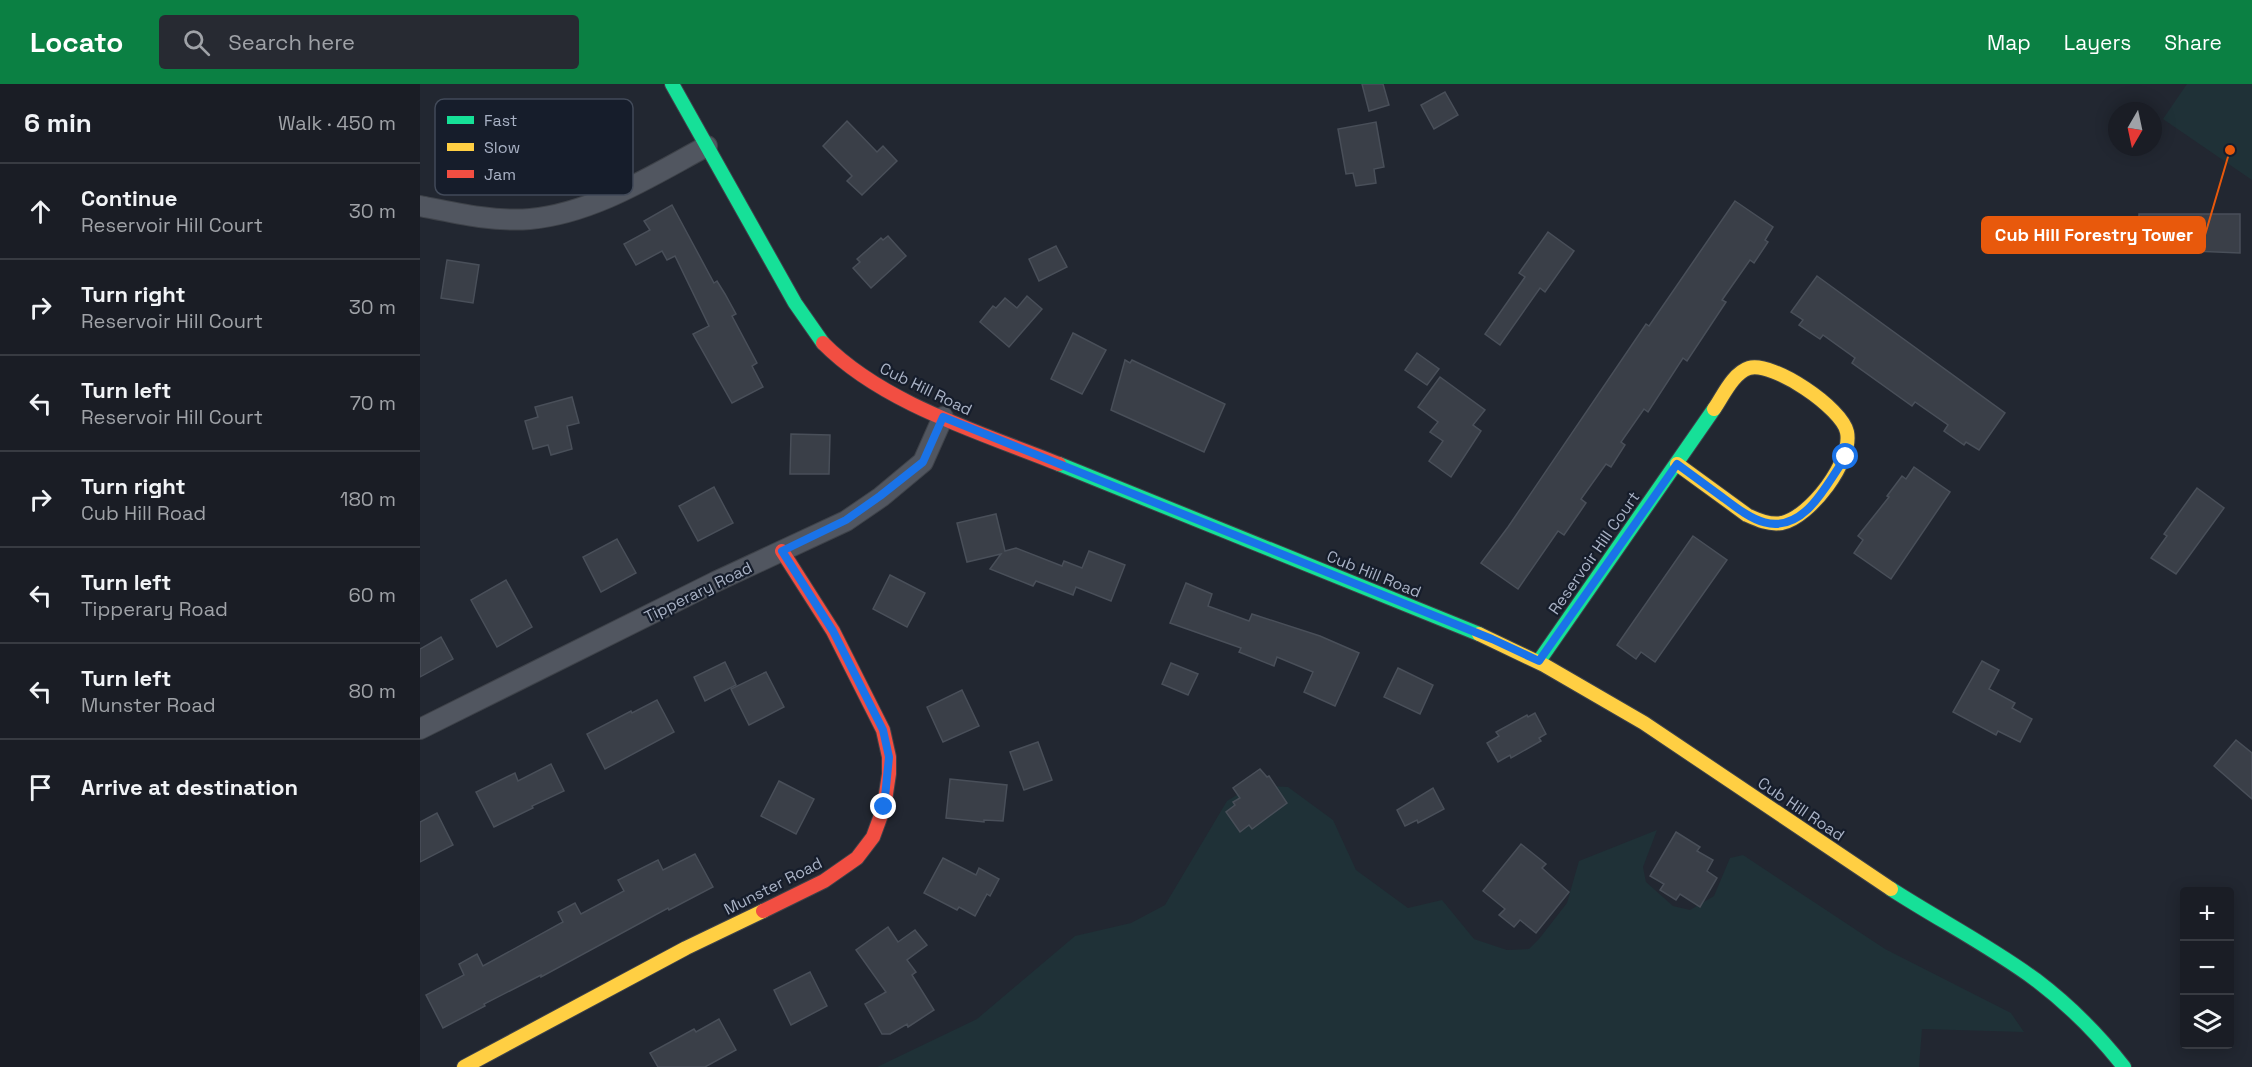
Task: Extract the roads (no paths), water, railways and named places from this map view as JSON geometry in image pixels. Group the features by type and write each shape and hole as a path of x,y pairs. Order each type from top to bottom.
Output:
{"street":[{"name":"Cub Hill Road","path":"672,84 786,288 816,334 832,352 854,370 882,388 943,417 1492,639 1539,661 1614,703 1889,888 2020,969 2082,1020 2124,1067"},
{"path":"633,185 707,147"},
{"path":"420,206 474,216 527,219 585,207 614,195"},
{"name":"Reservoir Hill Court","path":"1539,661 1740,372 1751,366 1764,367 1779,373 1833,410 1845,424 1849,438 1846,457 1809,508 1798,517 1783,523 1769,524 1752,519 1677,464"},
{"name":"Tipperary Road","path":"420,729 846,520 923,462 943,417"},
{"name":"Munster Road","path":"464,1067 686,948 824,881 857,858 873,837 884,807 889,774 889,757 883,730 833,631 782,551"}],"place":[{"name":"Cub Hill Forestry Tower","path":"2230,150"}]}
